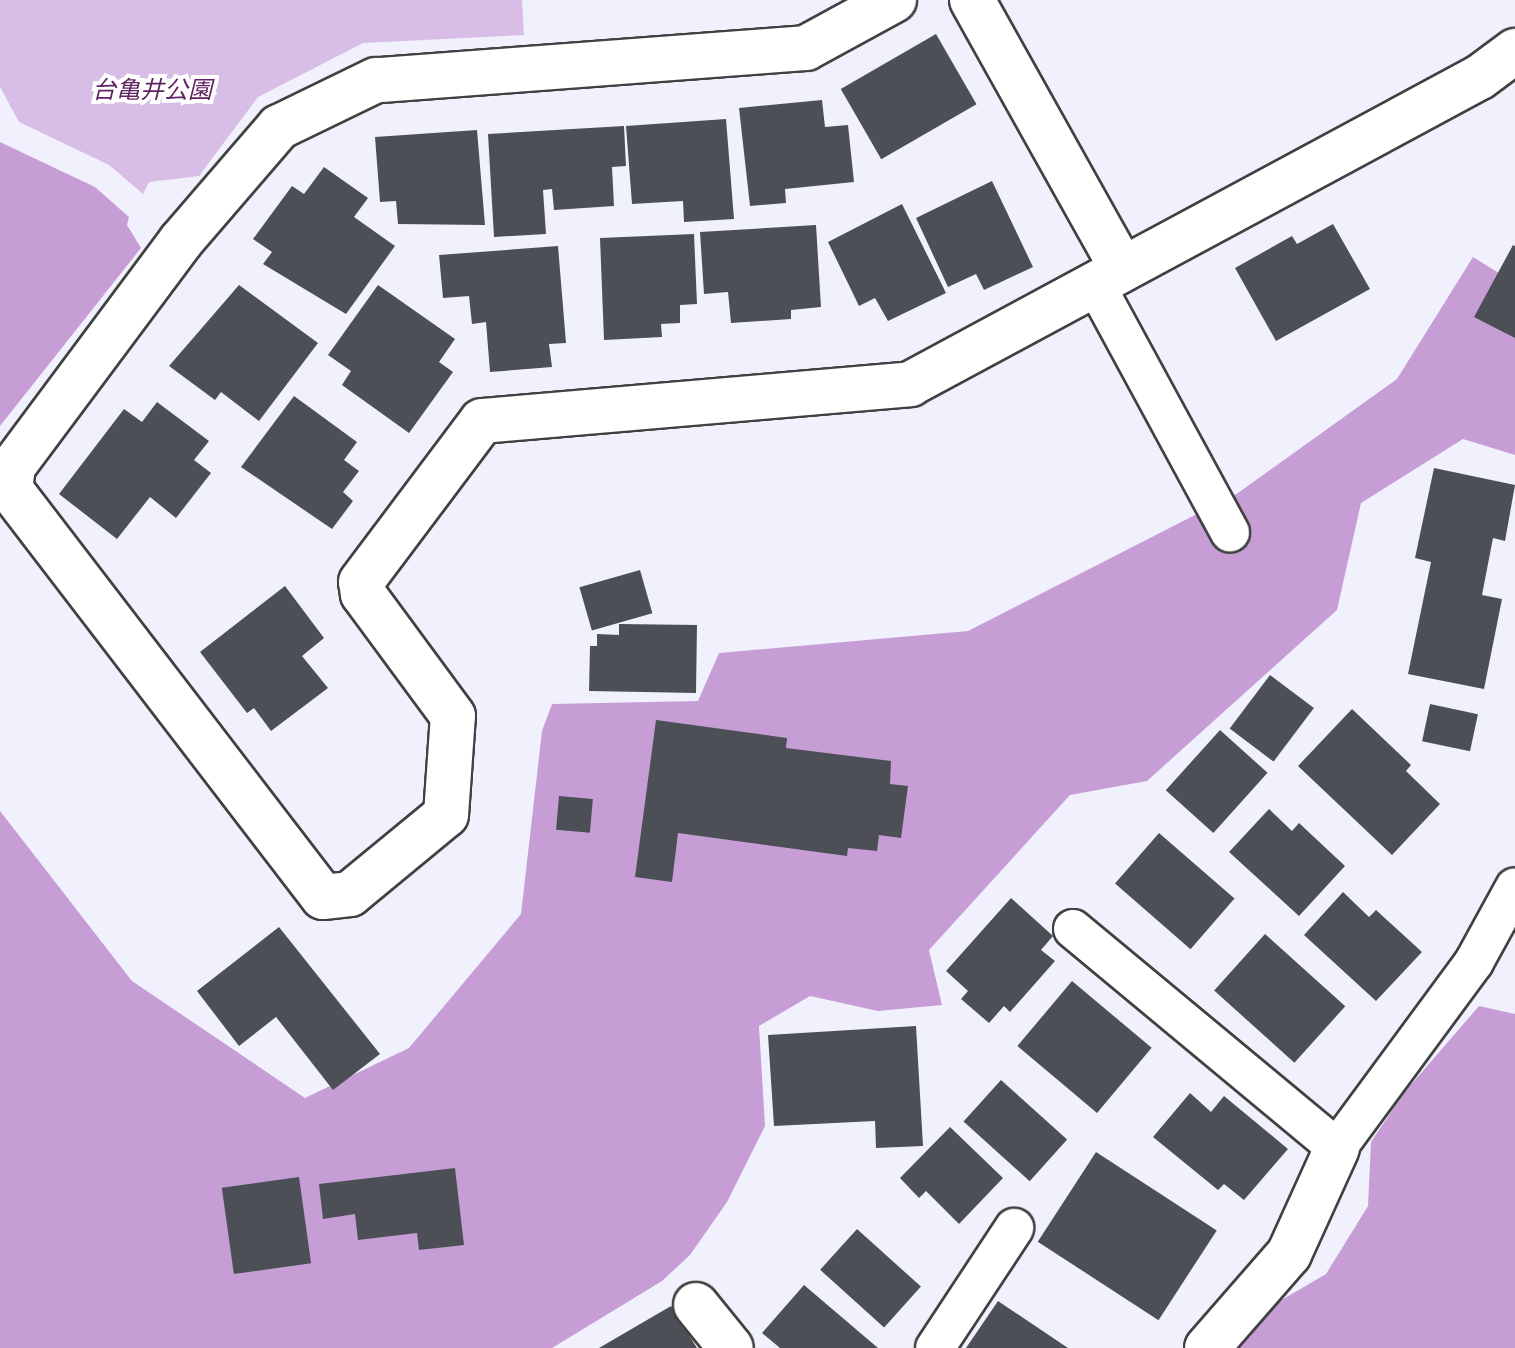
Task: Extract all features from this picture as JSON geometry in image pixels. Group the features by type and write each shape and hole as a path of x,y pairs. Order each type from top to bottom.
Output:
{"street":[{"path":"894,0 806,48 376,80 279,127 181,241 22,454 10,489 323,897 350,894 446,815 453,716 363,594 361,582 482,421 910,384 1107,275 1480,77 1515,51"},
{"path":"972,0 1107,275"},
{"path":"1207,1348 1289,1254 1337,1148"},
{"path":"696,1305 731,1348"}],"lane":[{"path":"1107,275 1230,532"},
{"path":"1073,929 1337,1148 1474,962 1515,887"},
{"path":"935,1348 1014,1228"}],"green space":[{"name":"台亀井公園","path":"0,0 522,0 524,35 363,43 258,97 199,176 149,182 143,194 109,165 19,122 0,87"}],"shaded area":[{"path":"0,142 95,187 129,217 127,225 141,248 0,426"},
{"path":"1473,257 1515,283 1515,455 1463,439 1361,503 1337,610 1147,781 1070,795 929,950 942,1005 878,1011 810,996 759,1026 765,1126 727,1202 690,1255 662,1281 552,1348 0,1348 0,811 132,981 305,1098 409,1048 521,914 542,731 552,704 698,701 719,653 968,631 1238,493 1397,379"},
{"path":"1479,1006 1515,1014 1515,1348 1199,1348 1326,1274 1368,1206 1371,1142 1403,1094"}],"building":[{"path":"936,34 976,104 881,159 841,89"},
{"path":"822,100 825,127 848,125 854,182 785,189 786,203 750,206 739,108"},
{"path":"726,119 734,219 684,222 683,201 632,204 626,126"},
{"path":"624,126 626,166 612,167 614,206 554,210 552,189 543,190 546,234 494,237 488,134"},
{"path":"477,130 485,225 398,224 396,201 380,202 375,137"},
{"path":"324,167 368,198 354,217 395,246 346,314 263,264 272,252 253,239 292,186 304,194"},
{"path":"992,181 1033,267 984,290 976,274 948,287 916,218"},
{"path":"902,204 946,293 888,321 875,298 859,306 828,242"},
{"path":"1333,224 1370,289 1276,341 1235,268 1292,236 1297,244"},
{"path":"816,225 821,307 791,310 791,319 731,323 728,292 704,294 700,232"},
{"path":"694,234 697,304 680,305 680,323 661,324 662,337 604,340 600,238"},
{"path":"558,246 566,343 549,344 552,367 490,372 486,322 472,324 469,296 443,298 439,255"},
{"path":"1515,246 1515,338 1474,317"},
{"path":"239,285 318,343 259,421 221,392 215,400 169,366"},
{"path":"378,285 455,339 439,362 453,372 409,433 342,385 351,371 328,355"},
{"path":"294,396 357,442 344,460 359,471 343,492 353,501 332,529 241,467"},
{"path":"157,402 209,441 194,460 211,473 176,518 150,497 117,539 59,494 124,409 142,422"},
{"path":"1434,468 1515,485 1505,541 1493,538 1482,595 1502,599 1484,689 1408,674 1431,562 1415,558"},
{"path":"640,570 652,613 592,631 579,587"},
{"path":"285,586 324,638 302,656 328,688 271,731 254,708 247,713 200,652"},
{"path":"619,624 697,625 696,693 589,691 590,646 597,646 597,634 619,635"},
{"path":"1270,675 1314,708 1274,762 1230,729"},
{"path":"1430,704 1478,714 1470,751 1422,741"},
{"path":"1352,709 1411,765 1406,771 1440,804 1392,855 1298,766"},
{"path":"656,720 787,738 786,748 891,761 890,784 908,786 901,838 879,835 877,851 848,848 847,856 678,833 672,882 635,877"},
{"path":"1220,730 1268,773 1213,833 1166,790"},
{"path":"559,796 593,799 590,833 556,830"},
{"path":"1269,809 1292,831 1299,823 1345,866 1299,916 1229,852"},
{"path":"1159,833 1234,899 1191,949 1115,884"},
{"path":"1343,892 1369,917 1376,910 1422,952 1376,1001 1304,935"},
{"path":"1011,898 1053,936 1041,950 1055,961 1010,1012 1004,1006 989,1023 961,999 968,991 946,971"},
{"path":"279,927 380,1054 333,1090 276,1017 239,1046 197,991"},
{"path":"1265,934 1345,1006 1294,1063 1214,990"},
{"path":"1072,981 1152,1048 1097,1113 1017,1046"},
{"path":"916,1026 923,1146 876,1148 875,1121 774,1126 768,1035"},
{"path":"1001,1080 1067,1140 1030,1181 964,1122"},
{"path":"1190,1093 1211,1112 1224,1096 1288,1149 1244,1200 1224,1184 1218,1190 1153,1137"},
{"path":"950,1127 1003,1178 959,1224 926,1191 919,1198 900,1178"},
{"path":"1096,1152 1217,1230 1158,1320 1038,1242"},
{"path":"455,1168 464,1245 419,1250 417,1233 358,1240 355,1214 323,1219 319,1184"},
{"path":"299,1177 311,1263 234,1274 222,1188"},
{"path":"857,1229 921,1287 884,1327 820,1270"},
{"path":"804,1285 878,1348 780,1348 762,1333"},
{"path":"998,1301 1068,1348 966,1348"},
{"path":"671,1306 697,1348 599,1348"}]}
